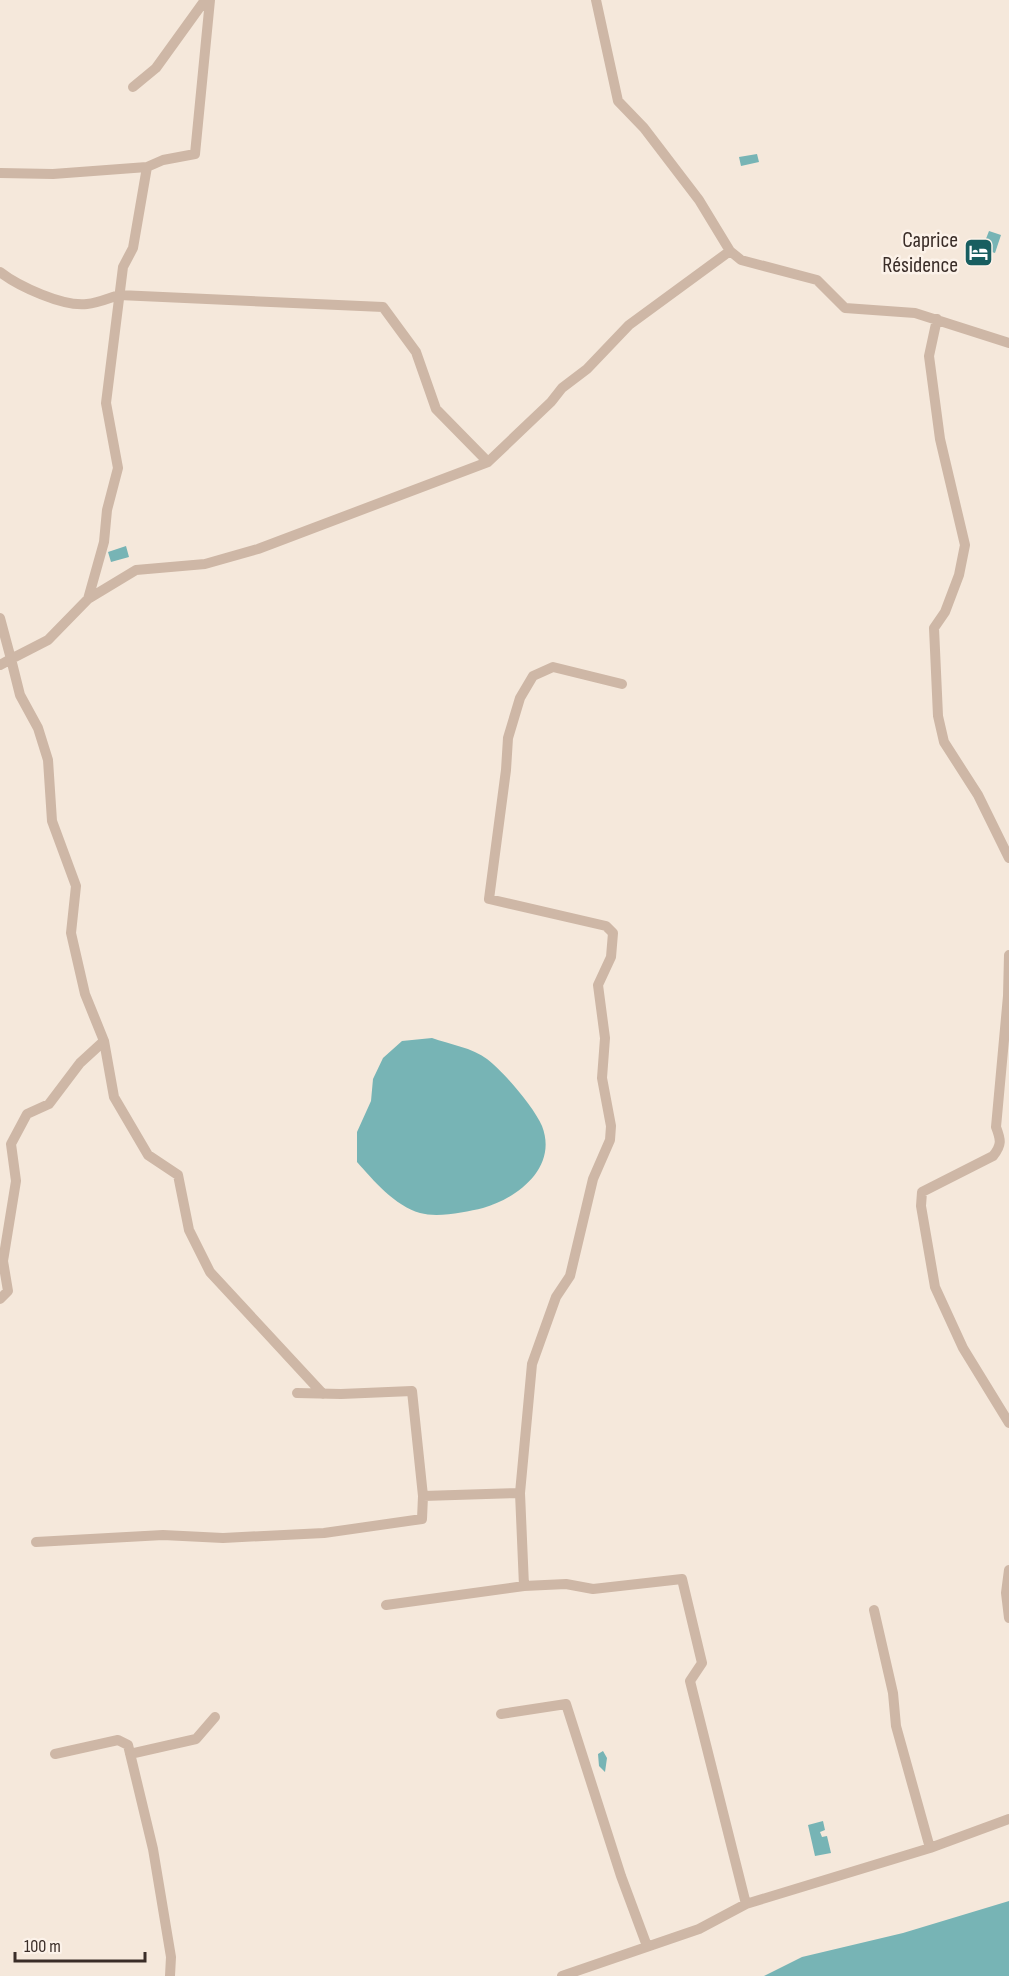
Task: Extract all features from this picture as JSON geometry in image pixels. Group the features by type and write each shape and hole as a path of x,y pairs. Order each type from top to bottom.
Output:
{"street":[{"path":"132,87 156,68 205,0"},
{"path":"0,173 53,174 147,167 162,160 195,154 210,0"},
{"path":"596,0 618,100 644,128 699,200 730,251 741,260 817,280 845,308 915,313 1009,343"},
{"path":"88,599 104,542 107,510 118,468 106,403 123,267 133,248 147,167"},
{"path":"0,665 48,640 88,599 136,570 205,564 258,549 488,462 552,402 562,388 587,369 629,325 730,251"},
{"path":"0,272 13,282 47,297 86,304 119,295 383,307 416,352 436,410 488,462"},
{"path":"938,320 929,356 940,439 965,545 959,574 945,612 934,628 938,716 944,742 978,795 1009,858"},
{"path":"0,618 20,695 38,728 48,760 52,820 76,886 71,933 85,994 104,1041 114,1096 148,1155 178,1175 189,1230 210,1272 323,1394"},
{"path":"524,1586 520,1493 532,1364 556,1297 570,1276 593,1179 610,1140 611,1126 602,1078 605,1038 598,985 611,957 613,933 606,926 489,899 508,738 520,698 534,676 553,667 622,684"},
{"path":"1009,955 1008,996 996,1127 1001,1140 1000,1148 993,1156 922,1192 921,1206 931,1268 939,1298 963,1348 1009,1423"},
{"path":"0,1299 8,1291 3,1261 16,1181 11,1144 27,1114 49,1104 80,1063 104,1041"},
{"path":"36,1542 163,1535 223,1538 324,1533 422,1519 423,1496 412,1391 297,1393"},
{"path":"423,1496 520,1493"},
{"path":"1009,1570 1006,1593 1009,1618"},
{"path":"386,1605 524,1586 566,1584 593,1589 682,1579 702,1663 690,1681 746,1904"},
{"path":"874,1610 893,1693 896,1726 930,1848"},
{"path":"501,1714 566,1704 621,1876 647,1946"},
{"path":"130,1754 196,1739 215,1718"},
{"path":"55,1754 118,1740 128,1745 153,1849 171,1958 170,1976"},
{"path":"562,1976 699,1929 746,1904 930,1848 1009,1819"}],"water":[{"path":"757,154 759,162 741,166 739,157"},
{"path":"989,231 1001,235 995,253 982,249"},
{"path":"126,546 129,557 111,562 108,552"},
{"path":"432,1038 468,1049 487,1059 518,1090 542,1126 545,1141 544,1155 532,1179 509,1197 483,1208 443,1215 411,1210 393,1199 357,1162 357,1132 371,1101 373,1079 383,1058 402,1041"},
{"path":"603,1751 607,1758 605,1772 599,1766 598,1754"},
{"path":"823,1821 825,1830 820,1832 822,1837 827,1836 831,1853 815,1856 808,1825"},
{"path":"1009,1901 1009,1976 764,1976 802,1957 903,1933"}],"place":[{"name":"Caprice Résidence","path":"979,252"}]}
